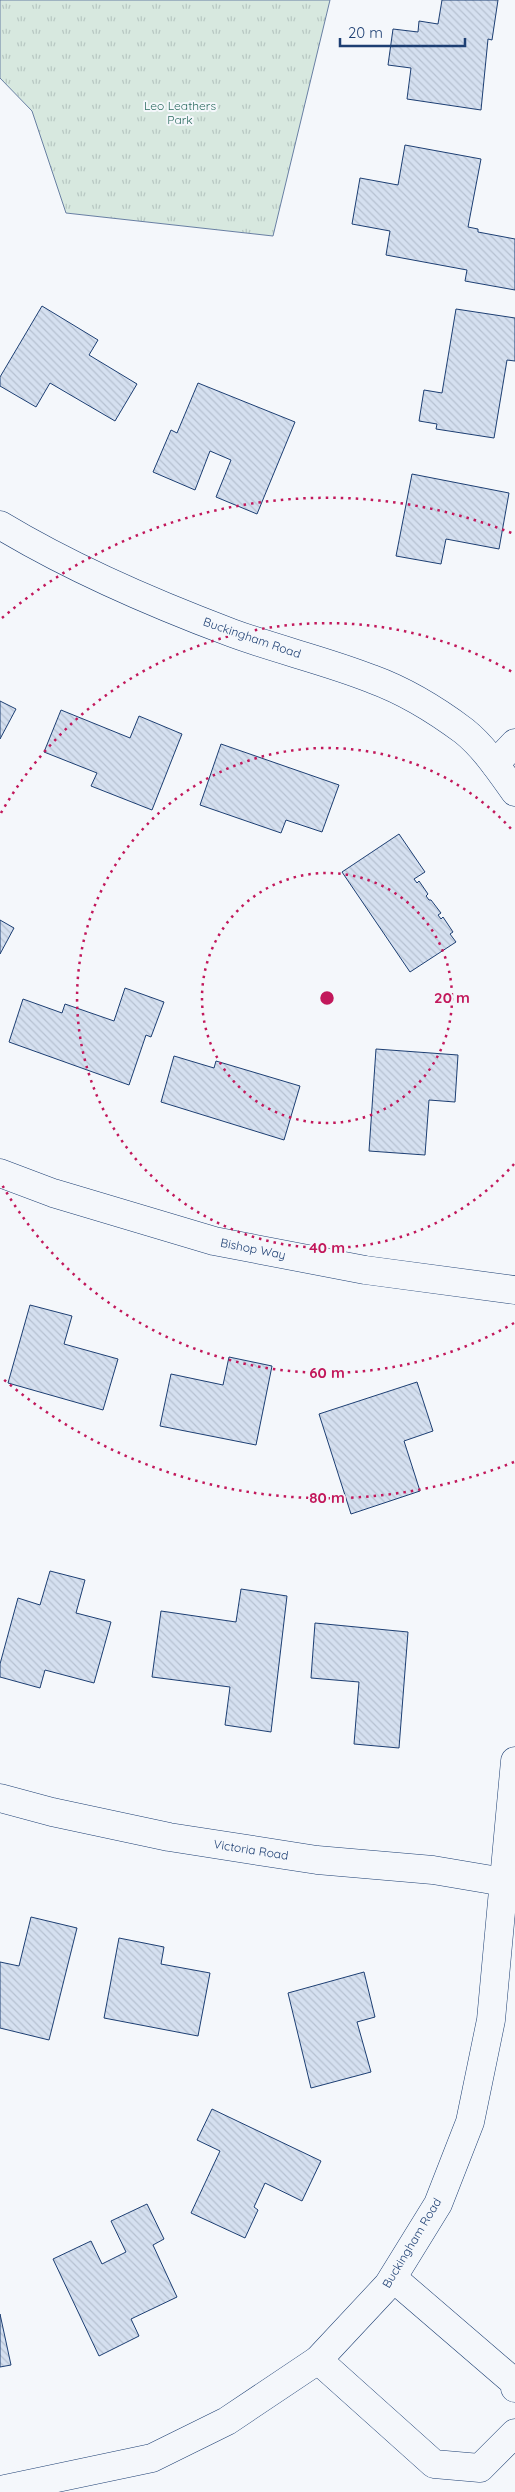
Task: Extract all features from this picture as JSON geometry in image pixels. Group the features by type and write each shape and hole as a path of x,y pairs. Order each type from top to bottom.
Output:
{"street":[{"name":"Buckingham Road","path":"0,525 36,547 136,595 234,634 373,679 413,697 465,732 495,764 515,792"},
{"path":"495,764 515,743"},
{"name":"Bishop Way","path":"0,1173 53,1193 214,1241 365,1270 515,1290"},
{"name":"Buckingham Road","path":"0,2490 152,2458 228,2421 318,2360 392,2278 438,2204 470,2122 491,2020 515,1761"},
{"name":"Victoria Road","path":"0,1798 52,1812 169,1837 317,1860 433,1870 504,1882"},
{"path":"392,2278 514,2383 515,2388"},
{"path":"318,2360 434,2464 480,2468 515,2433"}],"green space":[{"name":"Leo Leathers Park","path":"0,0 330,0 273,236 66,213 32,111 0,78"}],"building":[{"path":"442,0 498,0 492,40 488,39 481,110 407,99 411,68 388,65 393,29 418,32 419,21 438,24"},
{"path":"405,145 481,159 468,227 478,229 478,232 515,239 515,290 465,281 467,270 386,255 390,231 352,224 360,178 398,185"},
{"path":"42,306 98,340 89,355 137,384 115,421 50,383 36,407 0,386 0,377"},
{"path":"456,309 515,318 515,361 507,360 494,438 436,429 437,424 419,421 424,390 442,393"},
{"path":"198,383 295,422 257,514 216,497 231,460 210,451 195,490 153,472 171,430 177,433"},
{"path":"412,474 509,493 499,549 446,539 441,564 396,556"},
{"path":"0,701 16,709 0,739"},
{"path":"61,710 130,738 139,716 182,734 152,810 91,786 97,773 44,752"},
{"path":"221,744 339,785 322,832 286,820 281,833 200,805"},
{"path":"399,834 425,872 414,879 417,883 419,881 428,894 426,896 441,913 438,915 441,919 443,917 453,932 450,934 456,942 410,972 342,872"},
{"path":"0,920 14,928 0,954"},
{"path":"125,988 164,1002 151,1037 146,1035 129,1085 9,1042 23,999 62,1013 65,1004 114,1021"},
{"path":"376,1049 458,1055 455,1102 429,1100 425,1155 369,1151"},
{"path":"174,1056 214,1068 216,1061 300,1086 284,1140 161,1102"},
{"path":"30,1305 72,1316 64,1344 118,1359 103,1410 8,1383"},
{"path":"229,1357 272,1366 256,1445 160,1426 171,1374 223,1385"},
{"path":"417,1382 433,1431 404,1441 420,1491 351,1514 319,1414"},
{"path":"50,1571 85,1580 76,1613 111,1622 94,1683 45,1670 40,1688 0,1677 0,1664 18,1598 40,1605"},
{"path":"241,1589 287,1596 271,1732 225,1725 230,1687 152,1677 161,1611 236,1622"},
{"path":"315,1623 408,1632 399,1748 354,1744 359,1682 311,1678"},
{"path":"31,1917 77,1928 49,2040 0,2028 0,1962 19,1966"},
{"path":"119,1938 164,1947 161,1964 210,1973 198,2036 104,2018"},
{"path":"364,1972 375,2017 357,2022 371,2072 311,2088 288,1993"},
{"path":"212,2109 321,2161 302,2201 265,2183 254,2207 258,2210 245,2238 191,2213 220,2151 197,2140"},
{"path":"147,2204 164,2239 153,2245 177,2297 131,2319 139,2336 99,2356 53,2259 91,2241 102,2264 126,2252 111,2221"},
{"path":"0,2314 11,2365 0,2367"}]}
